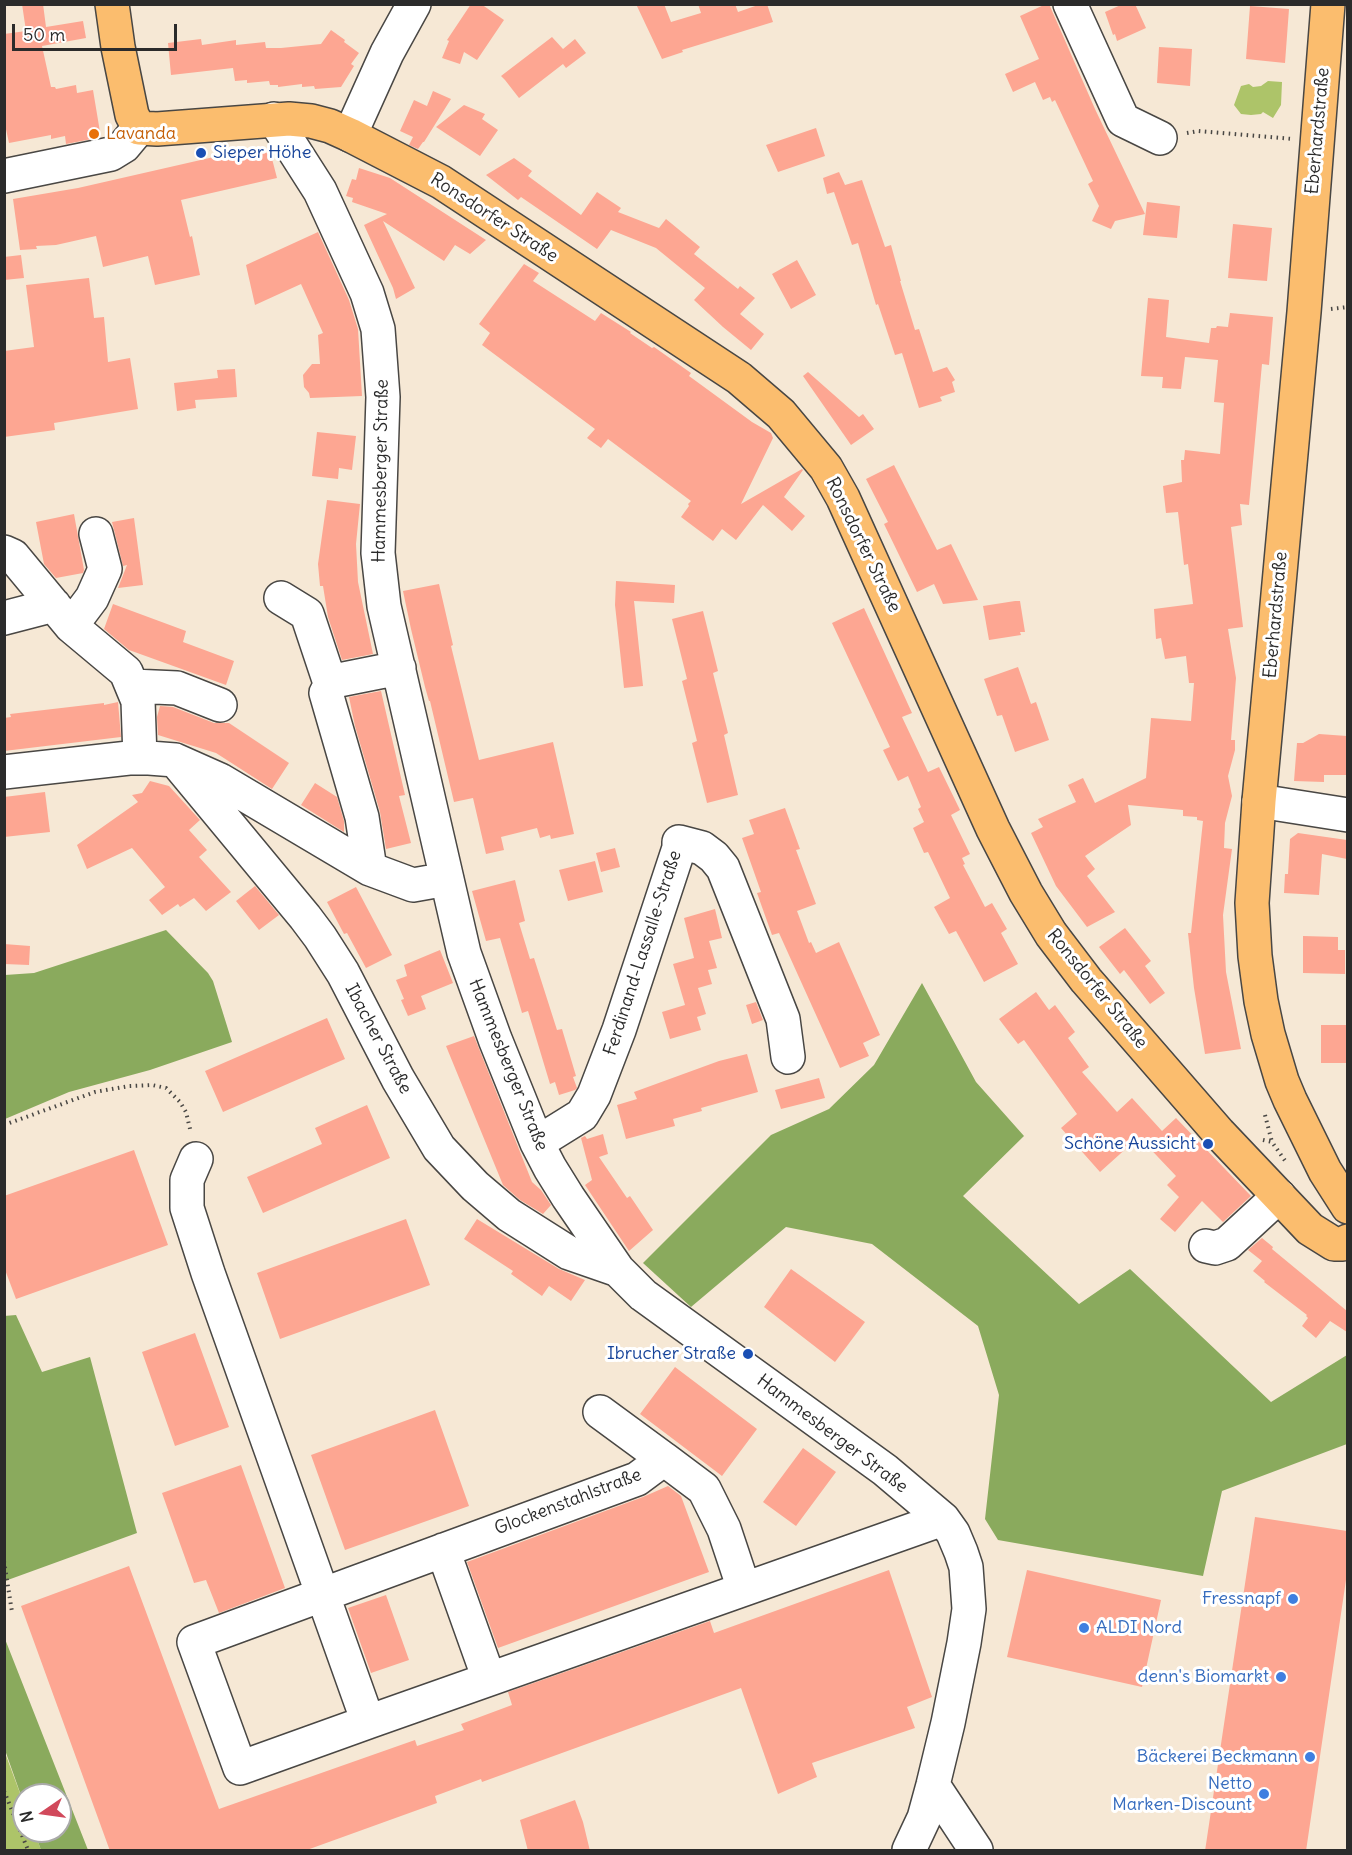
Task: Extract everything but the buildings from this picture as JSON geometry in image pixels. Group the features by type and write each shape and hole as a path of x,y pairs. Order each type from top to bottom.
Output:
{"main road":[{"path":"112,4 132,115 139,128"},
{"name":"Eberhardstraße","path":"1328,4 1305,301 1259,801 1252,903 1255,956 1268,1034 1290,1100 1325,1171 1347,1207"},
{"name":"Ronsdorfer Straße","path":"139,128 158,129 274,119 311,121 330,126 441,182 739,378 781,414 826,468 843,498 993,829 1026,893 1051,934 1086,980 1219,1133 1310,1229 1334,1244 1343,1244 1347,1241"}],"street":[{"path":"350,135 387,53 414,4"},
{"path":"1070,4 1123,120 1160,138"},
{"name":"Hammesberger Straße","path":"274,119 320,191 366,293 378,329 383,397 378,553 384,606 464,953 495,1039 537,1143 562,1188 618,1270 643,1296 885,1470 944,1519 962,1552 966,1567 969,1609 948,1723 933,1785 924,1818 909,1851"},
{"path":"4,176 111,154 124,146 139,128"},
{"path":"4,618 62,616 92,598 105,569 96,534"},
{"path":"4,552 13,556 62,616 126,672 138,701 141,758"},
{"path":"281,598 307,614 331,686"},
{"path":"370,868 362,817 326,693 334,681 399,668"},
{"path":"132,686 177,688 220,705"},
{"path":"4,772 141,758 175,760 220,780 370,868 412,885 447,879"},
{"name":"Ibacher Straße","path":"175,760 320,937 343,973 398,1079 439,1148 475,1186 509,1215 568,1253 618,1270"},
{"path":"1259,801 1347,816"},
{"name":"Ferdinand-Lassalle-Straße","path":"537,1143 582,1115 594,1095 619,1030 676,859 679,842 702,848 723,868 783,1019 788,1057"},
{"path":"196,1159 187,1180 187,1208 368,1722 944,1519"},
{"path":"1206,1246 1215,1248 1227,1244 1279,1196"},
{"path":"600,1412 704,1489 724,1529 744,1589"},
{"name":"Glockenstahlstraße","path":"368,1722 240,1768 194,1642 637,1479 664,1459"},
{"path":"443,1550 489,1679"},
{"path":"933,1785 976,1851"}],"path":[{"path":"1198,131 1279,138"},
{"path":"4,1125 95,1092 129,1086 152,1085 166,1088 186,1112 196,1159"},
{"path":"1264,1111 1272,1142"},
{"path":"4,1561 12,1612"},
{"path":"4,1791 28,1851"}],"green space":[{"path":"1268,81 1282,82 1281,105 1273,118 1263,112 1251,115 1241,114 1234,105 1241,86 1249,84 1253,87 1261,86"},
{"path":"166,930 213,981 232,1042 150,1070 69,1092 5,1119 5,975 34,973"},
{"path":"922,983 976,1082 1024,1136 963,1196 1079,1304 1130,1269 1271,1402 1347,1355 1347,1444 1222,1491 1203,1576 998,1540 985,1519 999,1395 978,1326 872,1244 786,1227 691,1307 643,1263 771,1135 829,1109 874,1065"},
{"path":"16,1315 42,1372 90,1357 137,1533 5,1581 4,1316"},
{"path":"4,1639 62,1783 17,1783 5,1750"},
{"path":"4,1750 16,1783 12,1783 12,1843 38,1843 41,1850 5,1850"},
{"path":"72,1809 88,1850 41,1850 38,1843 72,1843"}],"place":[{"name":"Lavanda","path":"94,134"},
{"name":"Sieper Höhe","path":"201,153"},
{"name":"Schöne Aussicht","path":"1208,1144"},
{"name":"Ibrucher Straße","path":"748,1354"},
{"name":"Fressnapf","path":"1293,1599"},
{"name":"ALDI Nord","path":"1084,1628"},
{"name":"denn's Biomarkt","path":"1281,1677"},
{"name":"Bäckerei Beckmann","path":"1310,1757"},
{"name":"Netto Marken-Discount","path":"1264,1794"}]}
